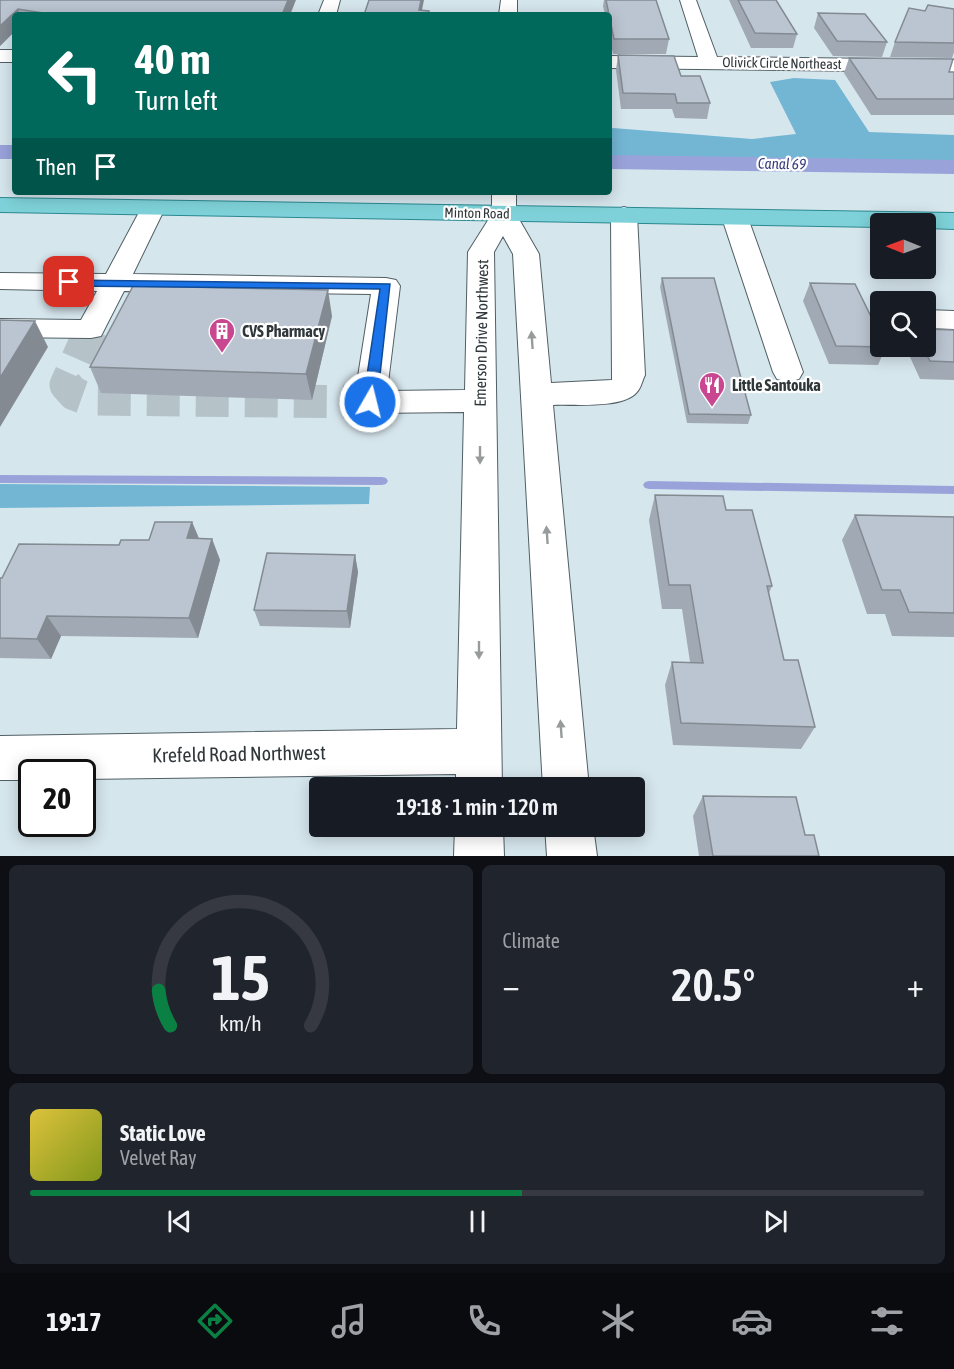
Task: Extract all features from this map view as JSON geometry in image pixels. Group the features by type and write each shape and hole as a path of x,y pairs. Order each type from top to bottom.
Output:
{"main road":[{"name":"Minton Road","path":"0,205 153,208 504,203 624,215 954,221"}],"street":[{"path":"688,0 709,63"},
{"name":"Olivick Circle Northeast","path":"612,63 954,66"},
{"path":"504,203 526,255 565,777"},
{"name":"Emerson Drive Northwest","path":"479,769 481,252 504,203"},
{"path":"0,328 91,329 153,208"},
{"path":"537,394 616,393 625,386 629,375 624,215"},
{"path":"735,218 788,372"},
{"path":"0,281 386,286 370,402 480,401"},
{"path":"936,319 954,320"},
{"name":"Krefeld Road Northwest","path":"0,758 479,769"},
{"path":"479,837 479,856"},
{"path":"570,837 572,856"}],"shaded area":[{"path":"794,78 835,80 869,132 954,135 954,162 612,156 613,128 752,139 796,134 770,82"},
{"path":"0,484 370,487 369,504 0,508"}],"building":[{"path":"0,0 288,0 283,12 37,12 18,9 12,12 0,26"},
{"path":"369,0 421,0 419,10 429,11 429,12 365,12"},
{"path":"606,0 656,0 669,39 614,39 612,12 608,12"},
{"path":"738,0 776,0 797,34 755,33"},
{"path":"928,5 954,9 954,43 895,42 909,8 925,11"},
{"path":"818,13 865,14 887,42 837,41"},
{"path":"618,55 674,56 681,76 700,76 710,103 677,103 675,94 623,93"},
{"path":"849,58 953,59 949,72 954,72 954,99 877,99"},
{"path":"662,278 714,278 751,415 689,414"},
{"path":"810,283 855,284 870,315 870,347 836,346"},
{"name":"CVS Pharmacy","path":"133,286 328,290 306,374 90,367"},
{"path":"0,320 35,321 0,378"},
{"path":"936,329 954,330 954,362 930,361 928,357 936,357"},
{"path":"655,495 723,496 726,510 752,510 772,586 767,586 784,660 798,660 815,727 681,723 672,662 703,663 690,585 669,585"},
{"path":"855,515 954,517 954,613 909,612 900,590 882,590"},
{"path":"155,522 192,522 187,538 212,539 189,618 47,616 37,639 0,638 0,578 19,544 119,545 121,540 149,540"},
{"path":"267,553 355,555 347,611 254,610"},
{"path":"703,796 796,797 805,835 814,835 819,856 713,856"}],"waterway":[{"name":"Canal 69","path":"0,152 12,152"},
{"name":"Canal 69","path":"612,162 954,167"},
{"path":"0,479 382,481"},
{"path":"649,485 954,490"}],"tunnel":[{"path":"91,329 66,385 74,394 88,399 370,402"}],"place":[{"name":"CVS Pharmacy","path":"222,354"},
{"name":"Little Santouka","path":"712,408"}],"route":[{"path":"69,282 386,286 370,402"}]}
